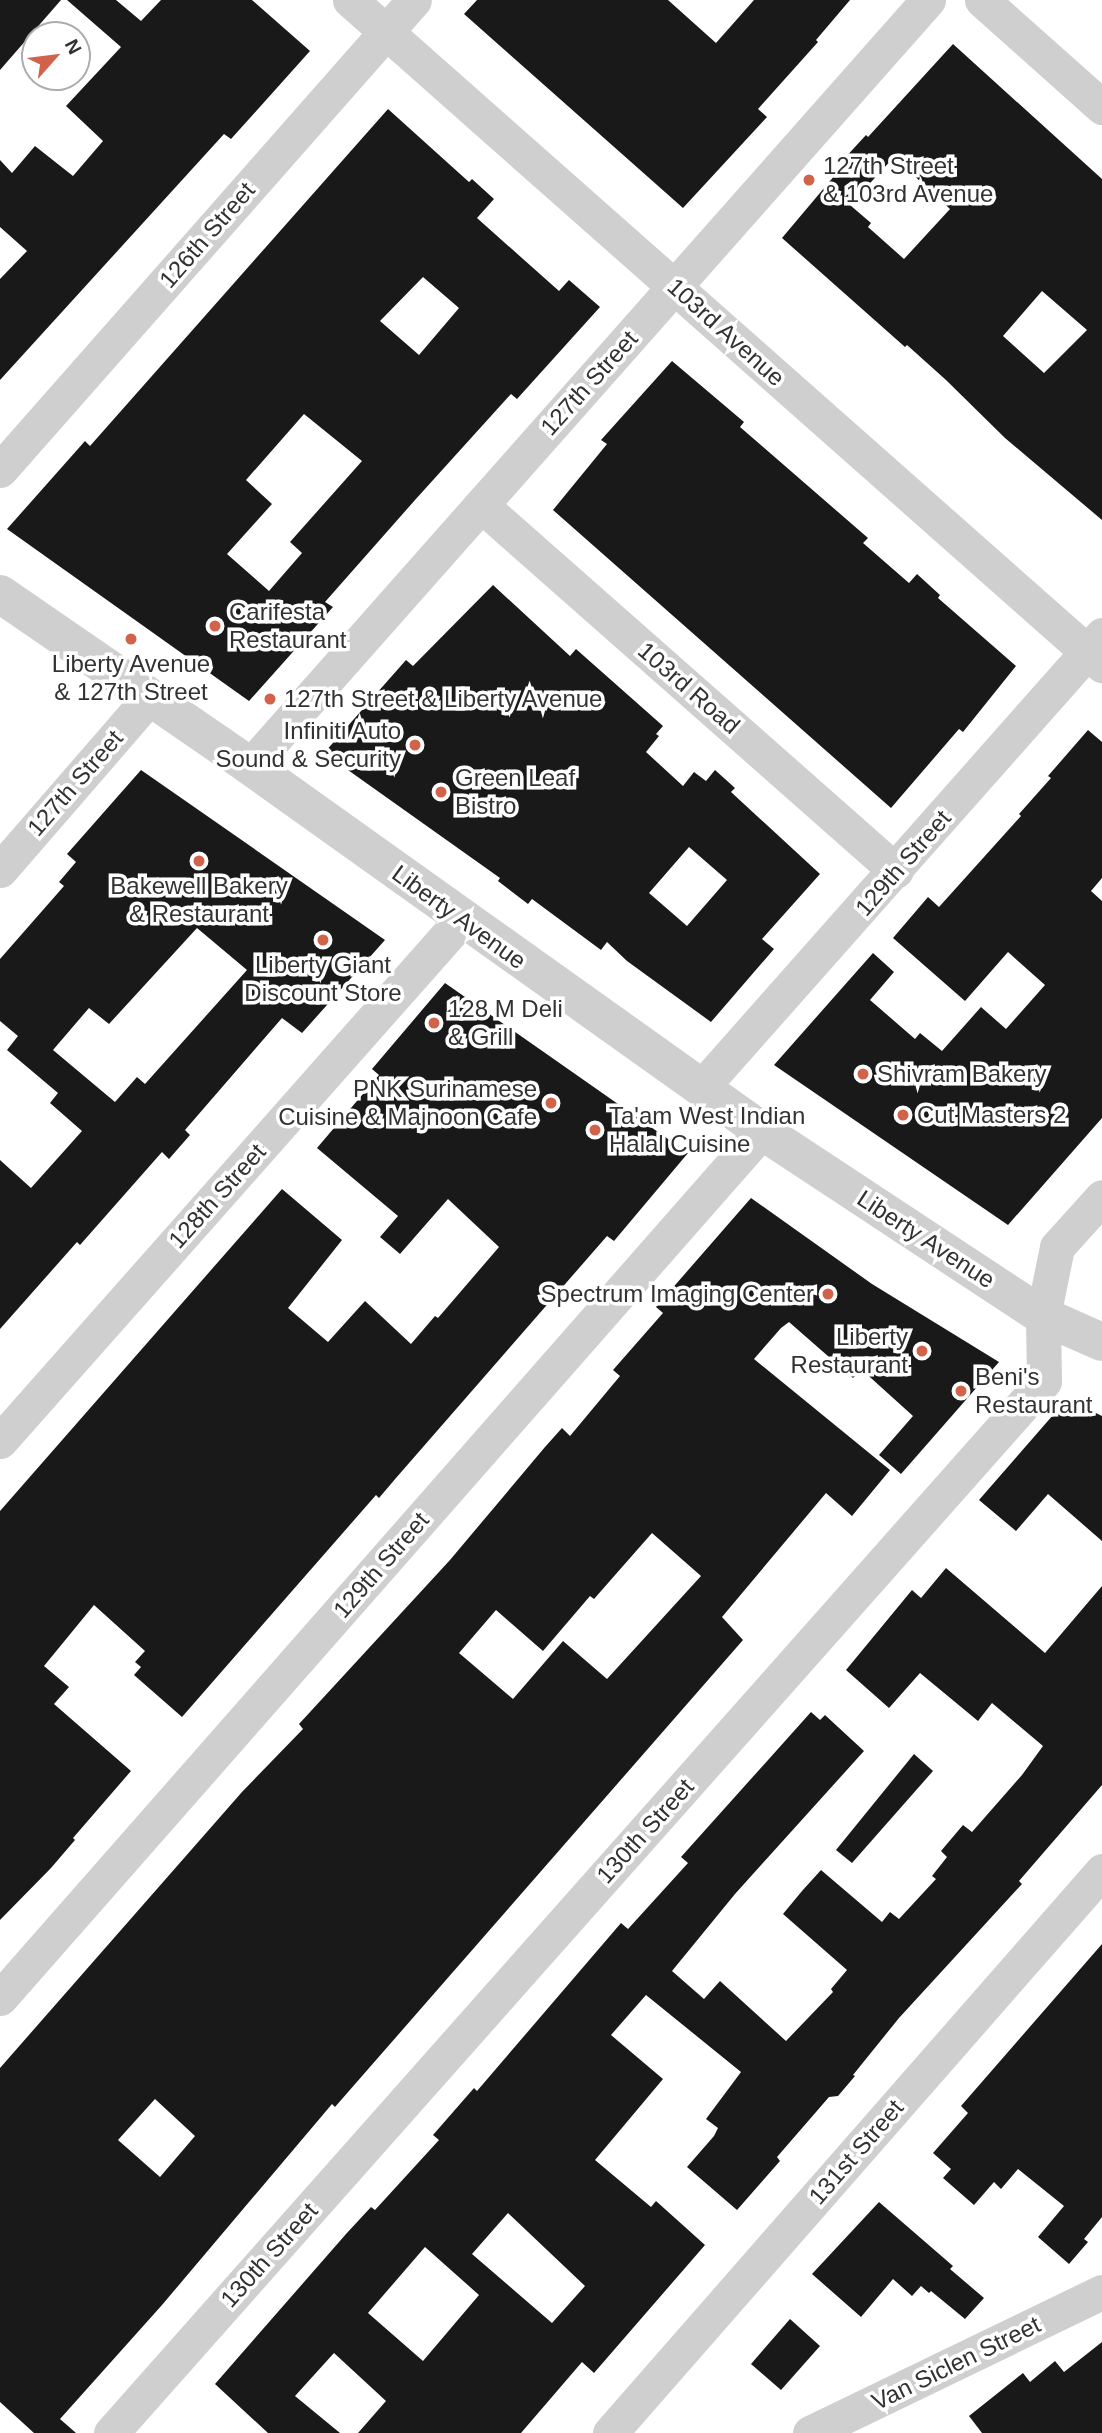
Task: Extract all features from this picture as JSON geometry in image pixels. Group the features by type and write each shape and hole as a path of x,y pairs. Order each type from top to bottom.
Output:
{"street":[{"name":"103rd Avenue","path":"350,0 1097,651"},
{"name":"126th Street","path":"0,470 414,0"},
{"name":"127th Street","path":"250,766 928,0"},
{"path":"982,0 1102,107"},
{"name":"103rd Road","path":"481,505 896,871"},
{"name":"Liberty Avenue","path":"0,594 250,766 762,1131 1043,1316 1102,1342"},
{"name":"129th Street","path":"701,1088 1097,651"},
{"name":"127th Street","path":"0,870 150,697"},
{"name":"128th Street","path":"0,1441 462,919"},
{"name":"129th Street","path":"0,1998 762,1131"},
{"name":"130th Street","path":"111,2433 1044,1381 1043,1316 1057,1247 1102,1197"},
{"name":"131st Street","path":"610,2433 1102,1871"},
{"name":"Van Siclen Street","path":"810,2433 1102,2292"}],"building":[{"path":"0,0 61,0 43,21 21,21 21,46 0,70"},
{"path":"67,0 116,0 141,21 161,0 252,0 310,51 231,139 224,134 0,380 0,279 27,251 0,227 0,160 12,173 35,146 73,176 103,141 66,106 80,91 91,91 91,79 121,47"},
{"path":"477,0 668,0 716,43 754,0 850,0 816,40 818,42 758,109 767,117 683,208 464,14"},
{"path":"953,44 1102,179 1102,520 1005,438 907,345 905,347 782,238 846,162 843,160 866,135 868,137","holes":["894,157 950,209 904,259 868,227 871,223 850,205","1042,291 1087,330 1044,373 1003,336"]},
{"path":"388,109 469,182 472,179 494,199 477,218 559,291 569,280 600,307 517,399 511,394 415,500 325,602 333,607 249,701 7,529 85,441 90,446","holes":["423,277 459,308 419,355 380,321","304,414 362,461 290,542 302,553 269,591 227,554 272,504 246,480"]},
{"path":"672,361 744,422 740,427 868,538 863,543 909,583 917,574 940,595 938,598 1016,666 963,732 959,729 891,808 553,510 607,444 601,440"},
{"path":"493,585 570,656 576,649 663,726 656,734 659,736 646,752 683,786 694,772 706,781 715,770 735,788 731,792 820,874 762,939 774,949 711,1022 627,961 607,942 601,950 532,899 528,904 498,881 500,878 324,753 406,660 413,666","holes":["689,847 727,880 687,926 649,893"]},
{"path":"1088,730 1102,742 1102,878 1091,891 1102,901 1102,1118 1008,1225 774,1065 873,953 894,972 870,1000 915,1039 920,1033 942,1051 981,1007 1006,1029 1045,985 1008,952 965,1001 893,938 928,897 939,907 1021,816 1019,814 1051,778 1048,776"},
{"path":"141,770 385,940 302,1033 282,1018 185,1130 190,1135 169,1159 162,1152 80,1245 77,1242 0,1329 0,1160 31,1188 82,1131 50,1103 58,1093 7,1050 18,1036 0,1021 0,959 64,886 59,882 76,862 67,854","holes":["197,928 247,970 145,1084 137,1077 115,1102 53,1050 89,1008 109,1024"]},
{"path":"445,983 688,1153 614,1241 607,1236 379,1498 376,1495 182,1717 134,1675 141,1667 135,1662 145,1651 94,1605 44,1666 69,1687 54,1704 131,1771 73,1838 75,1840 51,1868 0,1920 0,1511 282,1189 342,1240 288,1308 328,1342 365,1301 411,1344 435,1316 438,1318 499,1247 448,1199 400,1254 380,1237 398,1216 317,1148 379,1075 372,1069"},
{"path":"751,1198 872,1284 999,1362 901,1474 879,1455 913,1416 861,1369 853,1378 789,1322 781,1328 754,1359 890,1470 852,1516 826,1493 722,1617 743,1640 335,2107 332,2104 162,2305 60,2419 76,2433 34,2433 0,2402 0,2068 242,1792 303,1729 299,1724 450,1560 562,1428 570,1436 620,1376 613,1370 663,1313 656,1307","holes":["652,1533 701,1576 607,1679 563,1641 513,1699 459,1653 496,1610 543,1651 590,1596 594,1599","155,2099 195,2136 160,2177 118,2140"]},
{"path":"1067,1399 1102,1416 1102,1541 1048,1494 1016,1531 979,1500"},
{"path":"946,1568 1045,1653 1102,1586 1102,1785 1019,1881 1022,1884 899,2018 838,2096 829,2097 777,2157 780,2161 737,2210 687,2167 714,2136 718,2128 706,2119 741,2072 646,1995 611,2035 663,2079 595,2160 651,2207 656,2201 705,2245 594,2373 582,2362 521,2433 358,2433 386,2401 334,2353 295,2396 340,2433 268,2433 215,2384 346,2234 371,2207 375,2210 439,2140 433,2135 474,2088 477,2091 621,1923 628,1929 688,1863 681,1857 811,1712 820,1720 825,1715 864,1751 735,1894 672,1971 704,1999 720,1981 786,2041 833,1992 831,1989 847,1970 783,1914 802,1891 821,1870 882,1922 890,1912 899,1919 936,1879 932,1876 947,1857 941,1851 963,1825 972,1832 1022,1775 1043,1746 992,1703 978,1721 920,1673 889,1708 846,1670 912,1590 921,1598","holes":["508,2213 585,2286 552,2323 472,2254","425,2247 479,2295 423,2361 368,2313"]},
{"path":"914,1754 933,1771 852,1863 836,1850"},
{"path":"1102,1944 1102,2217 1084,2239 1088,2242 1069,2264 1038,2237 1064,2206 1018,2169 1001,2189 994,2182 974,2205 943,2178 951,2169 933,2153 968,2113 961,2106"},
{"path":"879,2202 953,2266 950,2269 984,2298 965,2319 931,2291 929,2293 921,2286 912,2296 893,2279 861,2317 812,2274"},
{"path":"790,2319 820,2346 781,2390 751,2364"},
{"path":"1102,2342 1102,2433 982,2433 969,2416 1023,2373 1030,2382 1055,2361 1064,2372"}],"place":[{"name":"127th Street & 103rd Avenue","path":"809,180"},
{"name":"Carifesta Restaurant","path":"215,626"},
{"name":"Liberty Avenue & 127th Street","path":"131,639"},
{"name":"127th Street & Liberty Avenue","path":"270,699"},
{"name":"Infiniti Auto Sound & Security","path":"415,745"},
{"name":"Green Leaf Bistro","path":"441,792"},
{"name":"Bakewell Bakery & Restaurant","path":"199,861"},
{"name":"Liberty Giant Discount Store","path":"323,940"},
{"name":"128 M Deli & Grill","path":"434,1023"},
{"name":"Shivram Bakery","path":"863,1074"},
{"name":"PNK Surinamese Cuisine & Majnoon Cafe","path":"551,1103"},
{"name":"Cut Masters 2","path":"903,1115"},
{"name":"Ta'am West Indian Halal Cuisine","path":"595,1130"},
{"name":"Spectrum Imaging Center","path":"828,1294"},
{"name":"Liberty Restaurant","path":"922,1351"},
{"name":"Beni's Restaurant","path":"961,1391"}]}
